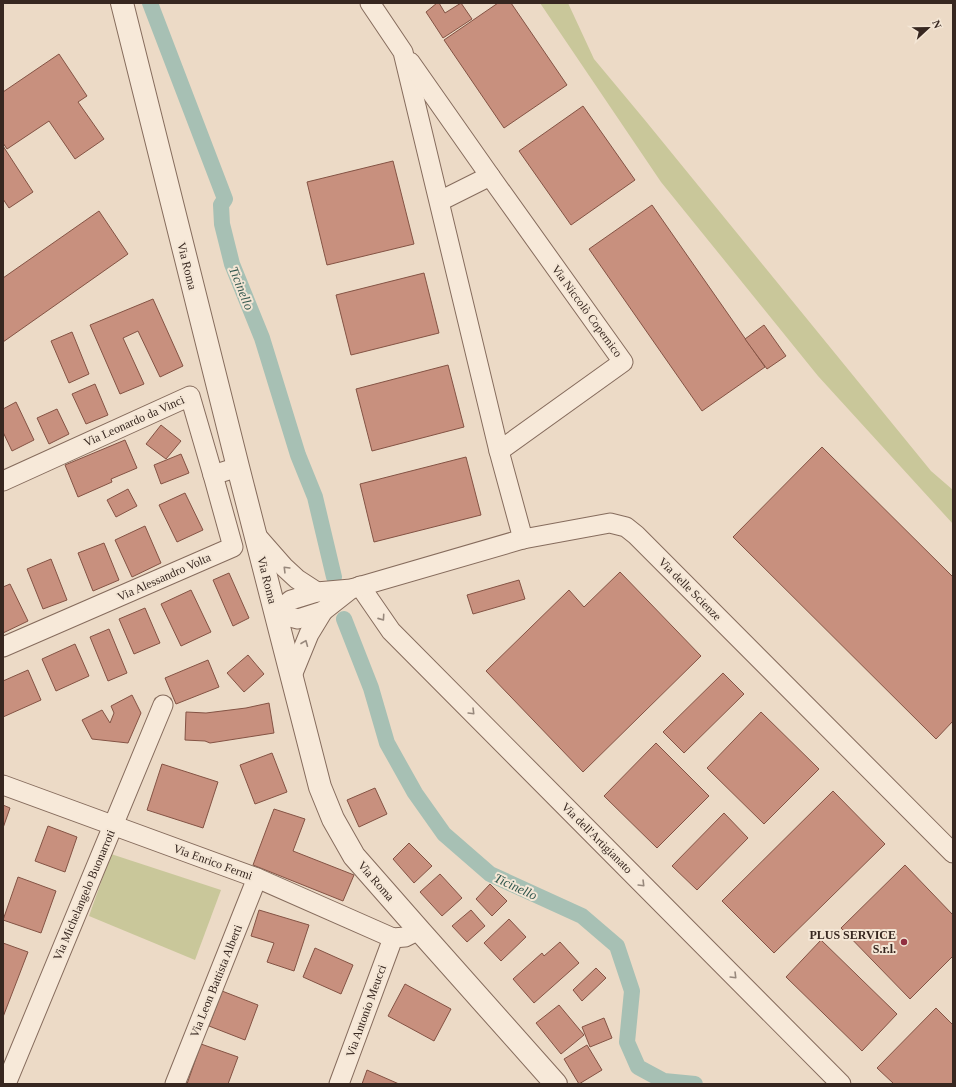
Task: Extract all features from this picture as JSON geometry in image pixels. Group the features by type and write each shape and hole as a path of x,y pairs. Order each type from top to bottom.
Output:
{"street":[{"name":"Via Roma","path":"122,3 291,678 320,787 333,819 354,856 556,1084"},
{"name":"Via Niccolò Copernico","path":"370,3 490,176 623,362 499,451"},
{"name":"Via Niccolò Copernico","path":"403,52 440,200 499,451 523,539"},
{"path":"440,200 490,176"},
{"name":"Via Leonardo da Vinci","path":"3,481 190,396 212,475"},
{"path":"212,475 238,467"},
{"name":"Via Alessandro Volta","path":"3,647 233,547 212,475"},
{"name":"Via delle Scienze","path":"275,613 291,600 317,592 356,587 523,539 610,523 626,527 636,535 953,852"},
{"path":"255,534 297,580 317,592"},
{"name":"Via delle Scienze","path":"275,613 298,619 324,611 356,587"},
{"name":"Via dell'Artigianato","path":"356,587 391,631 841,1084"},
{"name":"Via delle Scienze","path":"291,678 309,634 324,611"},
{"name":"Via Michelangelo Buonarroti","path":"6,1084 163,705"},
{"name":"Via Enrico Fermi","path":"3,785 257,878 393,938"},
{"name":"Via Leon Battista Alberti","path":"175,1084 257,878"},
{"path":"393,938 405,937 419,930"},
{"name":"Via Antonio Meucci","path":"339,1084 393,938"}],"shaded area":[{"path":"540,3 568,3 594,59 931,471 953,490 953,524 818,376 661,182"},
{"path":"111,854 221,890 195,960 89,916"}],"building":[{"path":"439,3 445,13 461,3 472,19 443,38 426,12"},
{"path":"498,3 511,3 567,85 504,128 444,40"},
{"path":"59,54 87,96 78,102 104,139 75,159 49,121 7,149 3,143 3,92"},
{"path":"583,106 635,180 571,225 519,151"},
{"path":"3,146 33,192 9,208 3,199"},
{"path":"393,161 414,244 327,265 307,182"},
{"path":"652,205 765,367 702,411 589,249"},
{"path":"99,211 128,254 3,342 3,278"},
{"path":"424,273 439,333 351,355 336,295"},
{"path":"153,299 183,366 160,377 138,331 123,338 144,384 120,394 90,325"},
{"path":"764,325 786,356 767,369 745,339"},
{"path":"72,332 89,374 69,383 51,341"},
{"path":"448,365 464,427 372,451 356,389"},
{"path":"95,384 108,415 86,424 72,394"},
{"path":"16,402 34,440 12,451 3,432 3,409"},
{"path":"57,409 69,434 49,444 37,418"},
{"path":"161,425 181,441 166,459 146,444"},
{"path":"125,440 137,468 111,479 112,482 78,497 65,465"},
{"path":"822,447 953,577 953,721 936,739 733,537"},
{"path":"181,454 189,473 161,484 154,465"},
{"path":"466,457 481,515 374,542 360,484"},
{"path":"128,489 137,506 116,517 107,500"},
{"path":"185,493 203,530 177,542 159,505"},
{"path":"145,526 161,563 132,577 115,540"},
{"path":"104,543 119,580 93,591 78,553"},
{"path":"51,559 67,600 43,609 27,569"},
{"path":"620,572 701,656 583,772 486,671 569,590 584,607"},
{"path":"229,573 249,618 233,626 213,580"},
{"path":"519,580 525,599 473,614 467,595"},
{"path":"10,584 28,621 3,633 3,587"},
{"path":"191,590 211,632 181,646 161,604"},
{"path":"145,608 160,643 134,654 119,619"},
{"path":"109,629 127,673 108,681 90,637"},
{"path":"75,644 89,676 56,691 42,659"},
{"path":"248,655 264,674 244,692 227,673"},
{"path":"208,660 219,687 176,704 165,678"},
{"path":"28,670 41,700 3,717 3,681"},
{"path":"723,673 744,694 684,753 663,732"},
{"path":"132,695 141,713 128,743 92,739 82,720 102,710 110,723 114,713 111,706"},
{"path":"269,703 274,733 210,743 205,741 185,740 186,712 206,713 246,708"},
{"path":"761,712 819,769 764,824 707,768"},
{"path":"656,743 709,796 657,848 604,796"},
{"path":"272,753 287,792 255,804 240,765"},
{"path":"162,764 218,782 203,828 147,810"},
{"path":"375,788 387,814 359,827 347,800"},
{"path":"833,791 885,844 774,953 722,901"},
{"path":"3,805 10,808 3,828"},
{"path":"274,809 305,819 293,851 354,875 343,901 253,865"},
{"path":"724,813 748,838 697,890 672,866"},
{"path":"48,826 77,837 65,872 35,861"},
{"path":"409,843 432,866 414,883 393,859"},
{"name":"PLUS SERVICE S.r.l.","path":"905,865 953,915 953,956 910,999 841,928"},
{"path":"440,874 462,898 442,916 420,892"},
{"path":"18,877 56,891 41,933 3,920"},
{"path":"490,884 507,901 492,916 476,899"},
{"path":"259,910 309,925 294,971 267,962 274,943 251,936"},
{"path":"471,910 485,926 467,942 452,926"},
{"path":"509,919 526,937 501,961 484,943"},
{"path":"821,940 897,1014 862,1051 786,977"},
{"path":"560,942 579,963 534,1003 513,979 542,953 544,956"},
{"path":"3,943 28,952 3,1017"},
{"path":"315,948 353,965 341,994 303,977"},
{"path":"596,968 606,978 582,1001 573,990"},
{"path":"405,984 451,1009 434,1041 388,1016"},
{"path":"222,991 258,1005 245,1040 209,1026"},
{"path":"559,1005 584,1035 561,1054 536,1023"},
{"path":"936,1008 953,1025 953,1083 894,1084 877,1068"},
{"path":"604,1018 612,1038 590,1047 582,1027"},
{"path":"201,1044 238,1057 228,1084 187,1084"},
{"path":"587,1045 602,1070 579,1084 564,1059"},
{"path":"367,1070 399,1084 362,1084"}],"waterway":[{"name":"Ticinello","path":"150,3 225,199 221,205 222,224 232,264 262,338 298,455 315,497 334,577"},
{"name":"Ticinello","path":"344,619 371,688 387,743 415,793 444,834 490,874 582,916 617,946 632,991 627,1042 638,1067 664,1081 695,1084"}],"place":[{"name":"PLUS SERVICE S.r.l.","path":"904,942"}]}
